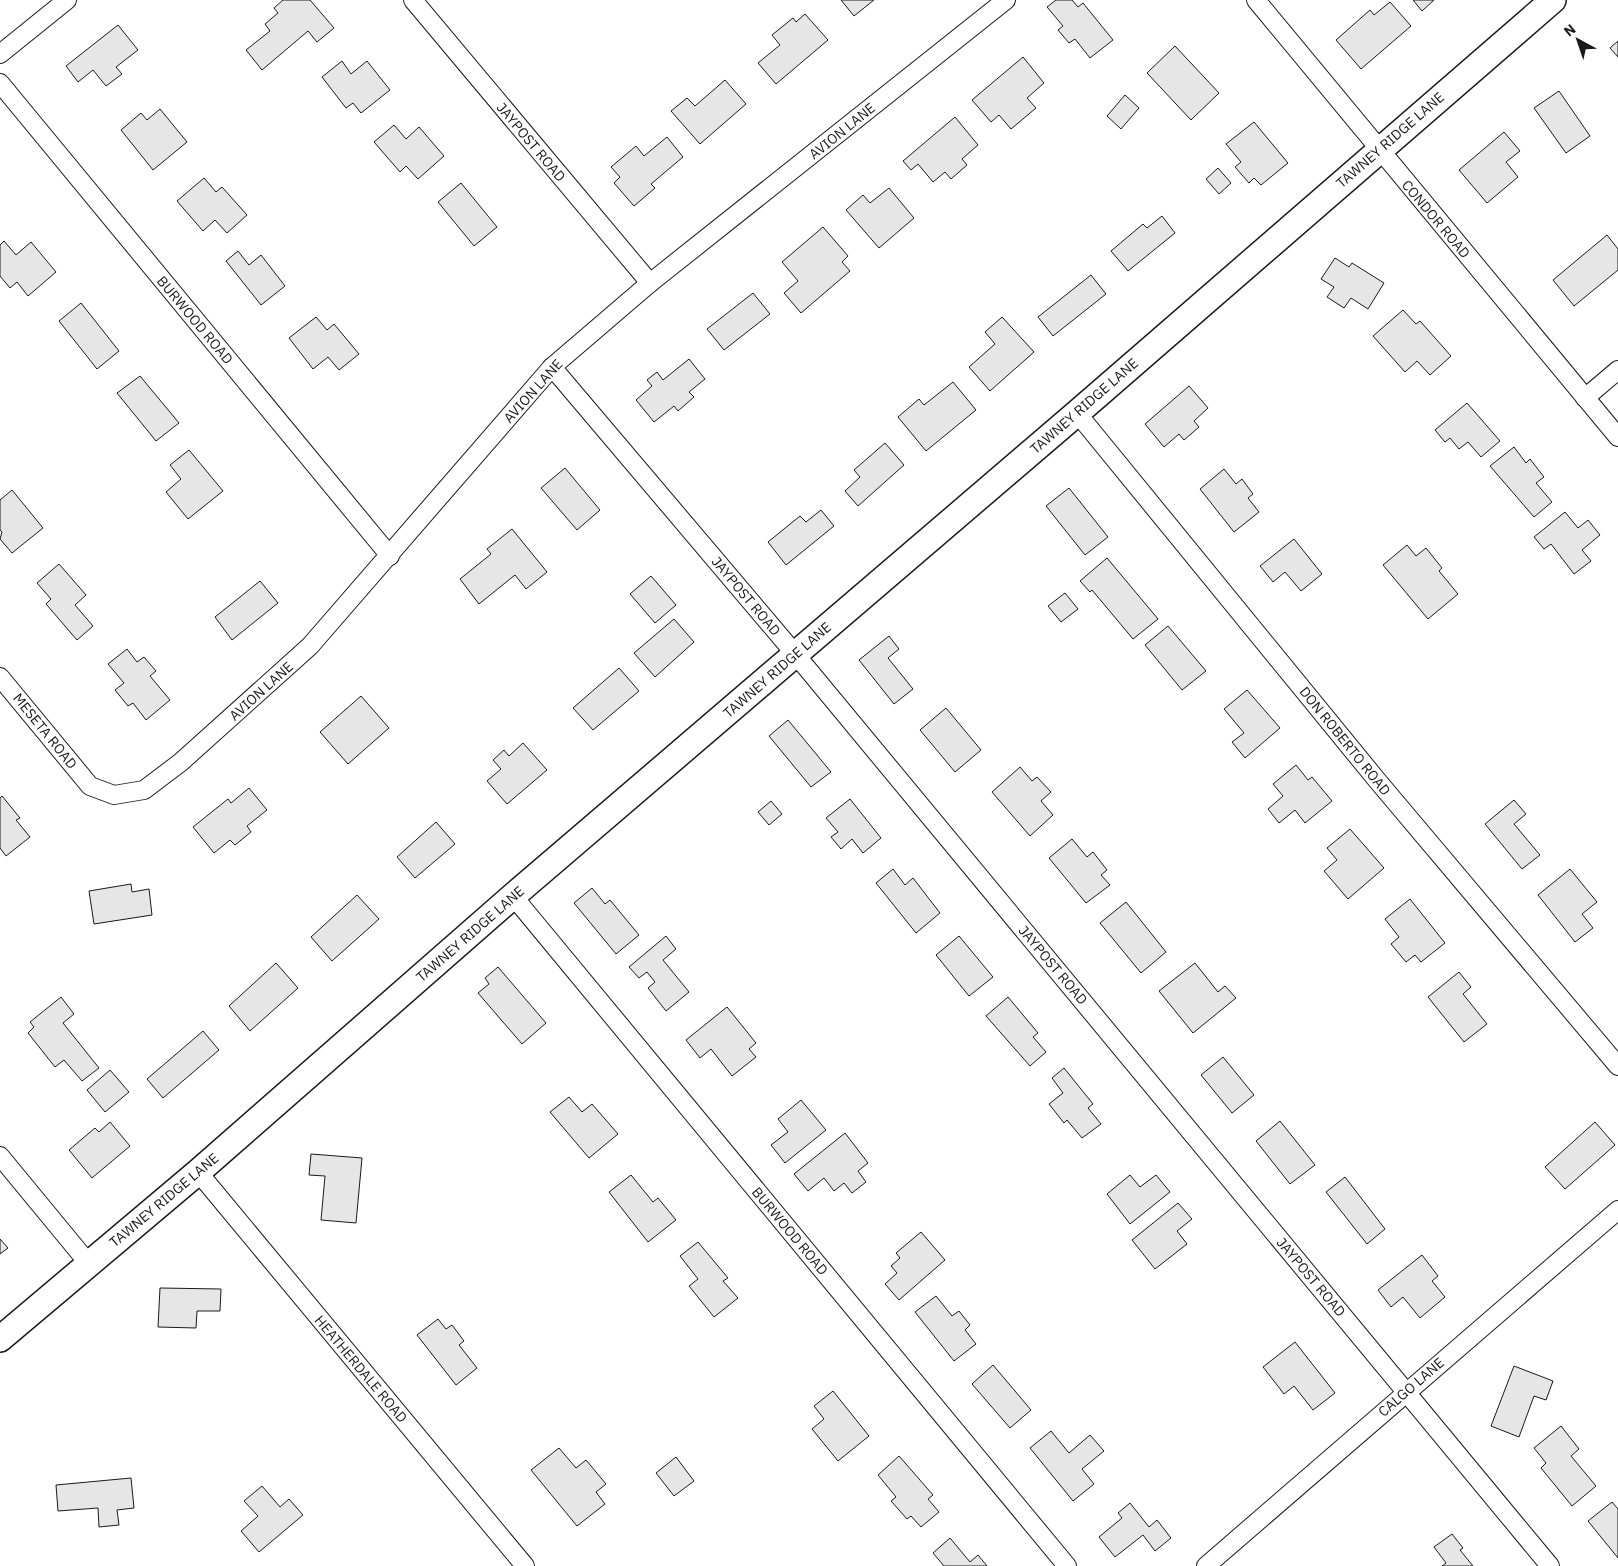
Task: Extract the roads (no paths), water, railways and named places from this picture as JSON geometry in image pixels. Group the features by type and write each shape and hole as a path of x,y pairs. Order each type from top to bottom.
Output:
{"street":[{"path":"0,54 67,0"},
{"name":"JAYPOST ROAD","path":"413,0 650,283"},
{"name":"AVION LANE","path":"90,786 114,795 144,790 181,762 310,646 552,367 650,283 1006,0"},
{"name":"CONDOR ROAD","path":"1256,0 1378,150 1618,438"},
{"name":"TAWNEY RIDGE LANE","path":"0,1339 198,1172 513,896 796,655 1378,150 1554,0"},
{"name":"BURWOOD ROAD","path":"0,83 390,556"},
{"name":"JAYPOST ROAD","path":"552,367 796,655 1550,1566"},
{"path":"1585,398 1618,370"},
{"name":"DON ROBERTO ROAD","path":"1077,413 1376,779 1618,1066"},
{"name":"MESETA ROAD","path":"0,677 90,786"},
{"name":"BURWOOD ROAD","path":"513,896 1068,1566"},
{"path":"0,1156 88,1264"},
{"name":"HEATHERDALE ROAD","path":"198,1172 524,1566"},
{"name":"CALGO LANE","path":"1206,1566 1406,1391 1618,1210"}]}
